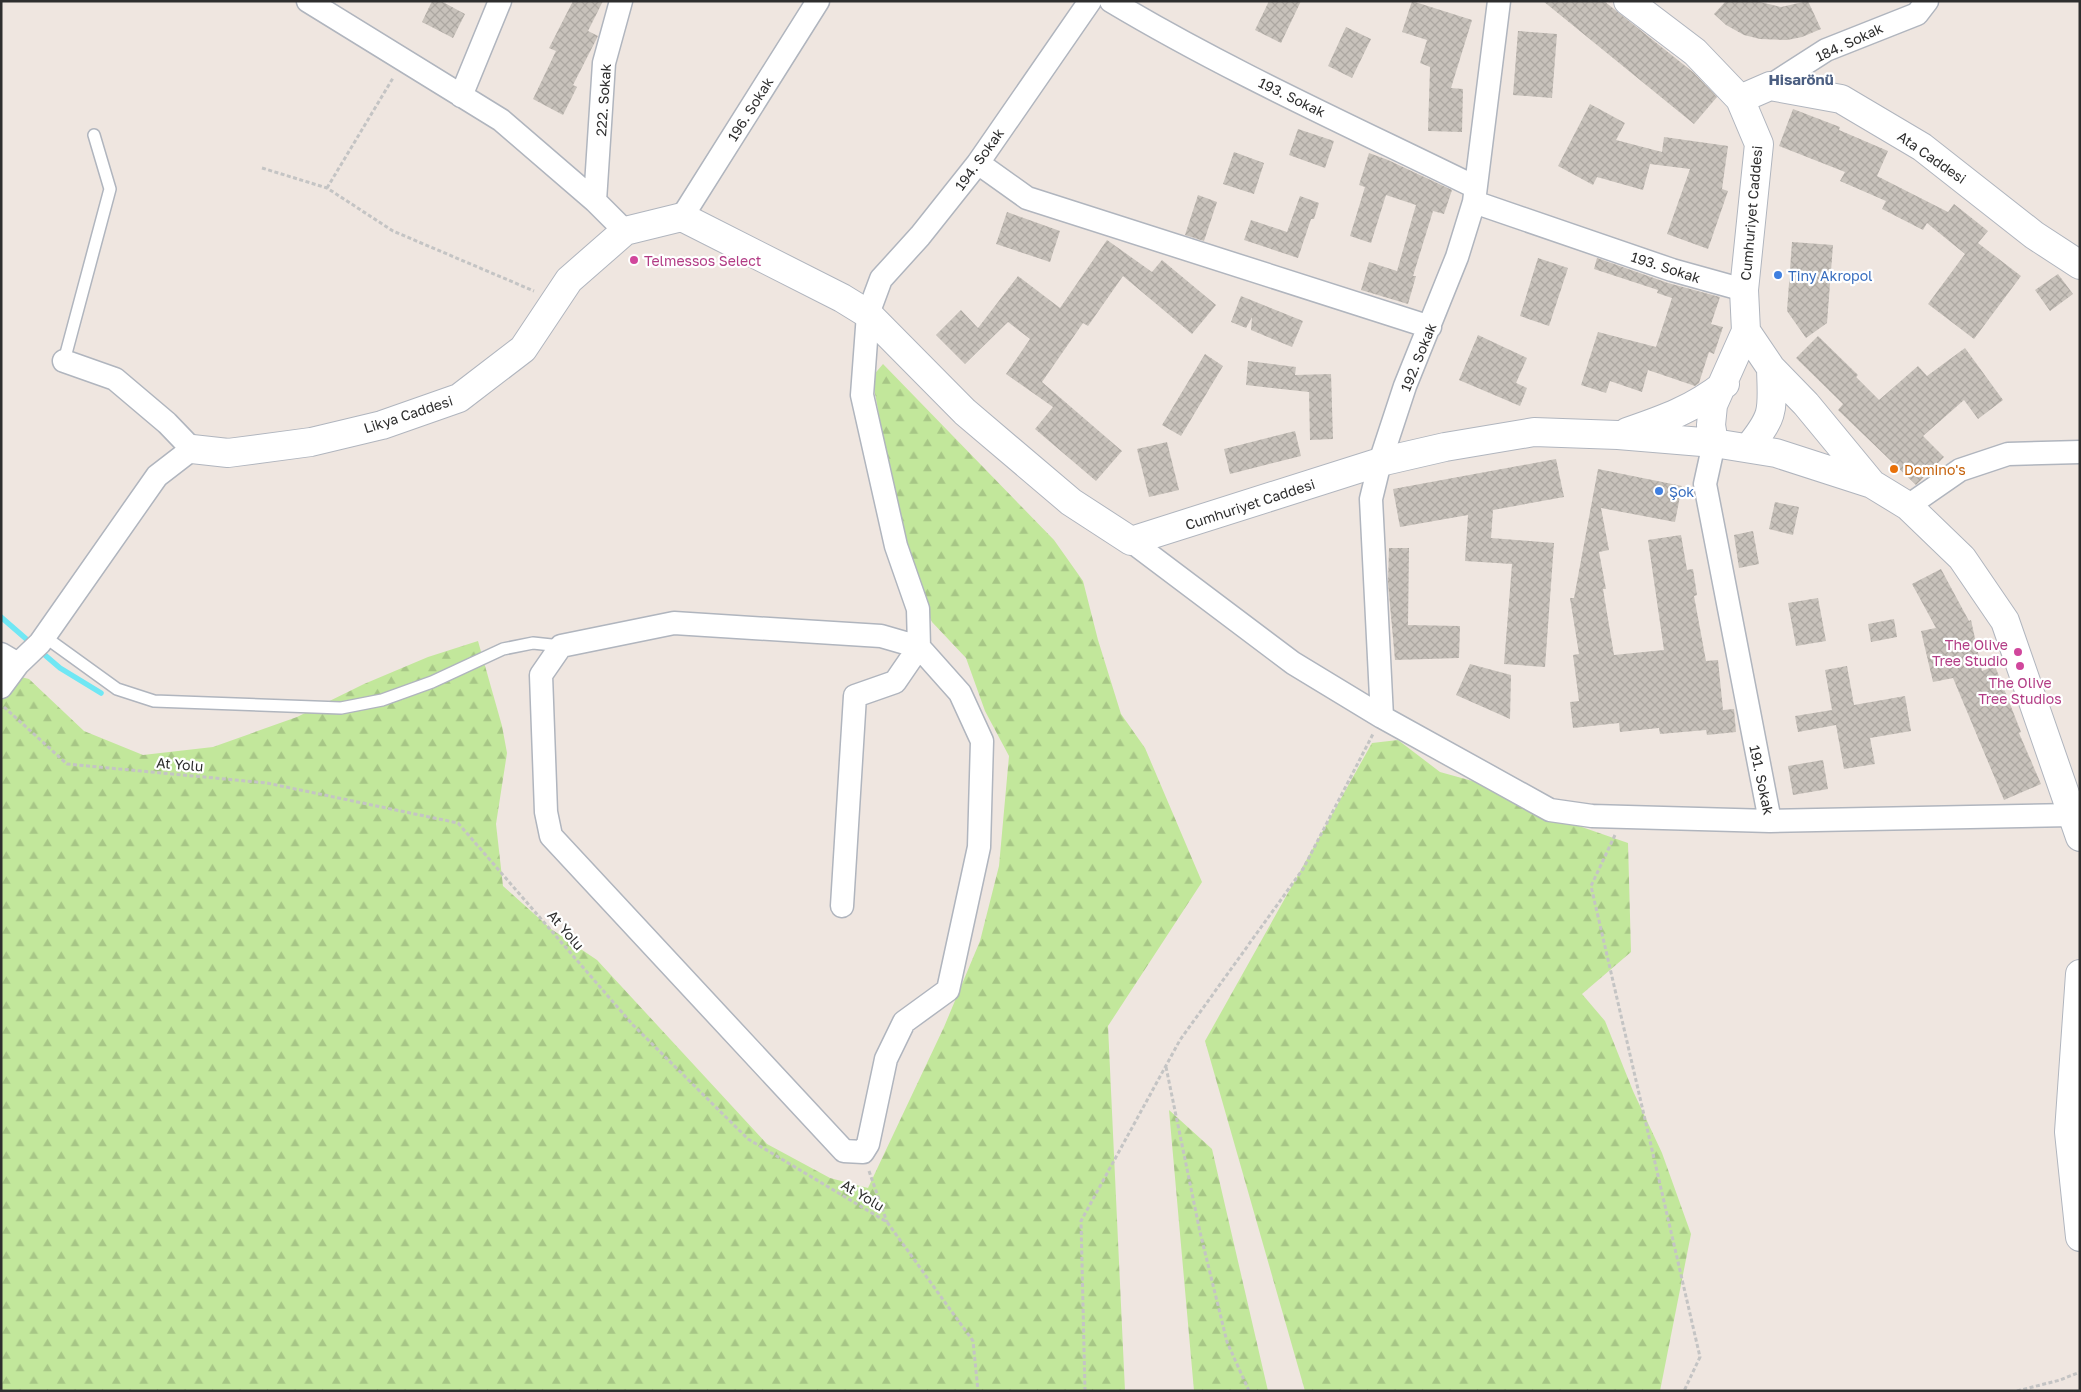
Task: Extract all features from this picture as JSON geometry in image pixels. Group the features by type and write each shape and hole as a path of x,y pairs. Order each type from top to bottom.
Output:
{"street":[{"path":"308,1 501,120 595,201 625,231"},
{"path":"461,96 500,1"},
{"name":"222. Sokak","path":"595,201 604,63 621,1"},
{"name":"196. Sokak","path":"682,217 818,1"},
{"name":"194. Sokak","path":"919,647 918,609 896,546 862,395 868,314 881,279 920,236 978,163 1090,1"},
{"name":"193. Sokak","path":"1111,1 1152,26 1474,195 1672,270 1744,290"},
{"name":"192. Sokak","path":"1382,717 1371,499 1380,462 1405,386 1457,257 1474,195 1499,1"},
{"name":"Cumhuriyet Caddesi","path":"1628,1 1695,52 1740,99 1759,144 1744,290 1746,331 1713,405 1711,425 1714,443"},
{"name":"184. Sokak","path":"1770,86 1826,50 1917,14 1927,1"},
{"path":"1740,99 1770,86"},
{"name":"Ata Caddesi","path":"1770,86 1841,99 1922,147 2034,235 2080,265"},
{"path":"978,163 1027,198 1430,327"},
{"path":"682,217 842,298 868,314 965,412 1072,502 1131,541 1293,663 1382,717 1550,810 1592,816 1770,821"},
{"name":"Likya Caddesi","path":"192,449 228,452 311,442 382,425 459,398 523,349 569,280 625,231 682,217"},
{"path":"1746,331 1771,368 1806,404 1872,484"},
{"path":"1,687 158,476 192,449 167,423 115,379 64,361"},
{"path":"1618,435 1680,413 1722,386 1742,370 1756,366 1771,368"},
{"path":"1748,447 1762,431 1772,413 1771,368"},
{"name":"Cumhuriyet Caddesi","path":"1131,541 1380,462 1445,446 1534,432 1618,435 1714,443 1776,453 1872,484 1908,506 1962,558 2005,620 2077,822"},
{"name":"191. Sokak","path":"1714,443 1705,484 1770,821 2077,822"},
{"path":"1908,506 1960,470 2008,454 2080,452"},
{"path":"674,622 881,636 919,647 960,693 982,741 979,847 948,990 904,1022 886,1060 868,1144 862,1152 844,1151 551,836 546,812 541,675 561,646 674,622"},
{"path":"842,906 855,696 895,682 919,647"},
{"path":"2080,974 2069,1132 2080,1237"}],"lane":[{"path":"64,361 110,189 94,135"},
{"path":"26,651 117,689 154,701 340,708 382,700 432,682 503,649 533,643 561,646"}],"path":[{"path":"327,188 404,60"},
{"path":"262,168 327,188 393,231 555,300"},
{"name":"At Yolu","path":"1,704 67,764 267,783 458,822 633,1025 748,1139 887,1222 973,1341 978,1391"},
{"path":"1085,1391 1080,1221 1180,1040 1304,870 1382,717"},
{"path":"1624,817 1591,886 1700,1357 1684,1391"},
{"path":"1166,1066 1200,1232 1227,1342 1249,1391"},
{"path":"862,1152 887,1222"},
{"path":"2017,1391 2060,1380 2080,1372"},
{"path":"1081,1391 1084,1382"}],"green space":[{"path":"883,364 1054,540 1083,581 1098,640 1121,714 1145,748 1202,882 1108,1026 1125,1391 1,1391 1,672 29,679 84,731 143,755 213,747 297,717 364,684 428,657 478,641 502,726 507,753 496,824 503,886 551,929 597,960 767,1144 830,1178 868,1188 944,1027 980,941 999,866 1009,756 985,711 966,658 932,622 906,562 872,377"},
{"path":"1398,740 1440,772 1494,787 1521,806 1628,843 1631,952 1582,994 1605,1021 1633,1091 1662,1153 1691,1234 1660,1391 1305,1391 1205,1041 1372,743"},
{"path":"1169,1110 1212,1149 1268,1391 1194,1391"}],"building":[{"path":"432,1 441,1 465,14 453,38 422,22"},
{"path":"573,1 603,1 588,31 598,36 573,85 577,87 563,115 533,99 556,51 549,48"},
{"path":"1269,1 1301,1 1281,43 1255,30"},
{"path":"1412,1 1472,20 1451,88 1463,89 1462,132 1428,131 1430,67 1420,63 1427,40 1402,32"},
{"path":"1543,1 1604,1 1694,73 1717,97 1694,124"},
{"path":"1726,1 1756,1 1781,7 1808,1 1821,29 1802,37 1787,40 1760,39 1744,35 1726,25 1714,14"},
{"path":"1346,27 1371,39 1352,78 1328,66"},
{"path":"1518,31 1557,34 1552,98 1513,95"},
{"path":"1590,104 1625,123 1616,140 1662,152 1664,137 1728,146 1722,189 1728,191 1708,249 1667,234 1690,169 1650,164 1643,190 1597,177 1593,185 1558,166"},
{"path":"1793,109 1840,127 1839,130 1888,151 1877,176 1948,212 1954,204 1988,231 1978,243 2021,276 1974,339 1928,304 1965,254 1927,223 1923,230 1882,209 1886,201 1840,181 1845,172 1779,146"},
{"path":"1298,129 1334,141 1325,168 1289,155"},
{"path":"1234,152 1264,163 1254,194 1223,184"},
{"path":"1369,153 1452,190 1444,214 1433,211 1413,276 1416,276 1408,304 1361,290 1369,262 1397,271 1416,205 1386,195 1371,243 1350,236 1365,187 1359,185"},
{"path":"1198,195 1217,202 1204,241 1185,235"},
{"path":"1300,196 1319,203 1314,219 1311,219 1298,258 1244,240 1251,220 1287,232"},
{"path":"1007,212 1060,231 1050,262 996,244"},
{"path":"1107,240 1152,272 1162,260 1216,305 1192,334 1123,276 1088,326 1083,323 1042,382 1122,451 1096,481 1035,429 1053,407 1006,374 1030,339 1008,322 965,364 936,335 961,310 978,328 1018,276 1060,308"},
{"path":"1792,242 1833,245 1827,323 1806,338 1787,311"},
{"path":"1538,258 1568,268 1549,326 1520,316"},
{"path":"1597,258 1668,283 1720,297 1711,324 1723,327 1714,354 1709,352 1699,383 1695,386 1648,370 1642,392 1610,381 1606,393 1581,385 1598,332 1656,347 1672,298 1657,293 1658,290 1594,269"},
{"path":"2058,274 2073,294 2050,311 2035,290"},
{"path":"1241,296 1303,321 1292,347 1251,330 1252,317 1246,328 1231,322"},
{"path":"1478,335 1527,358 1516,383 1527,388 1520,406 1459,380"},
{"path":"1818,336 1858,375 1856,377 1879,400 1918,366 1927,376 1965,348 2003,400 1978,419 1964,400 1923,436 1944,457 1916,485 1838,410 1843,404 1796,358"},
{"path":"1205,354 1223,366 1181,436 1162,425"},
{"path":"1248,361 1296,367 1295,375 1331,374 1333,439 1310,440 1309,392 1246,385"},
{"path":"1295,431 1301,456 1230,474 1224,449"},
{"path":"1167,442 1179,490 1149,497 1137,449"},
{"path":"1556,459 1564,497 1493,510 1491,538 1554,543 1545,667 1504,664 1512,564 1465,561 1468,515 1400,527 1393,489"},
{"path":"1598,469 1682,486 1675,522 1601,508 1609,550 1599,552 1606,589 1603,589 1614,655 1664,650 1648,540 1681,535 1687,570 1693,569 1697,595 1694,596 1706,661 1718,660 1723,710 1734,709 1736,732 1707,735 1706,730 1660,734 1659,728 1620,732 1619,723 1573,728 1570,702 1579,701 1573,655 1579,654 1570,598 1574,598"},
{"path":"1775,502 1799,507 1793,535 1769,529"},
{"path":"1753,531 1759,564 1739,568 1734,535"},
{"path":"1389,548 1409,548 1408,625 1460,626 1459,658 1395,660 1388,583"},
{"path":"1941,569 1969,621 1971,620 1982,671 1995,666 2021,732 2019,733 2041,784 2004,800 1953,678 1933,682 1921,631 1936,628 1912,584"},
{"path":"1818,598 1826,641 1796,646 1788,603"},
{"path":"1894,619 1897,637 1871,642 1868,624"},
{"path":"1470,664 1511,675 1510,719 1456,695"},
{"path":"1847,666 1854,705 1905,696 1911,731 1870,738 1875,764 1844,769 1836,725 1798,732 1795,716 1832,710 1825,670"},
{"path":"1823,760 1828,789 1793,795 1788,766"}],"waterway":[{"path":"1,617 32,644"},
{"path":"39,650 60,668 101,693"}],"place":[{"name":"Telmessos Select","path":"634,260"},
{"name":"Tiny Akropol","path":"1778,275"},
{"name":"Domino's","path":"1894,469"},
{"name":"Şok","path":"1659,491"},
{"name":"The Olive Tree Studio","path":"2018,652"},
{"name":"The Olive Tree Studios","path":"2020,666"}],"district":[{"name":"Hisarönü","path":"1801,79"}]}
